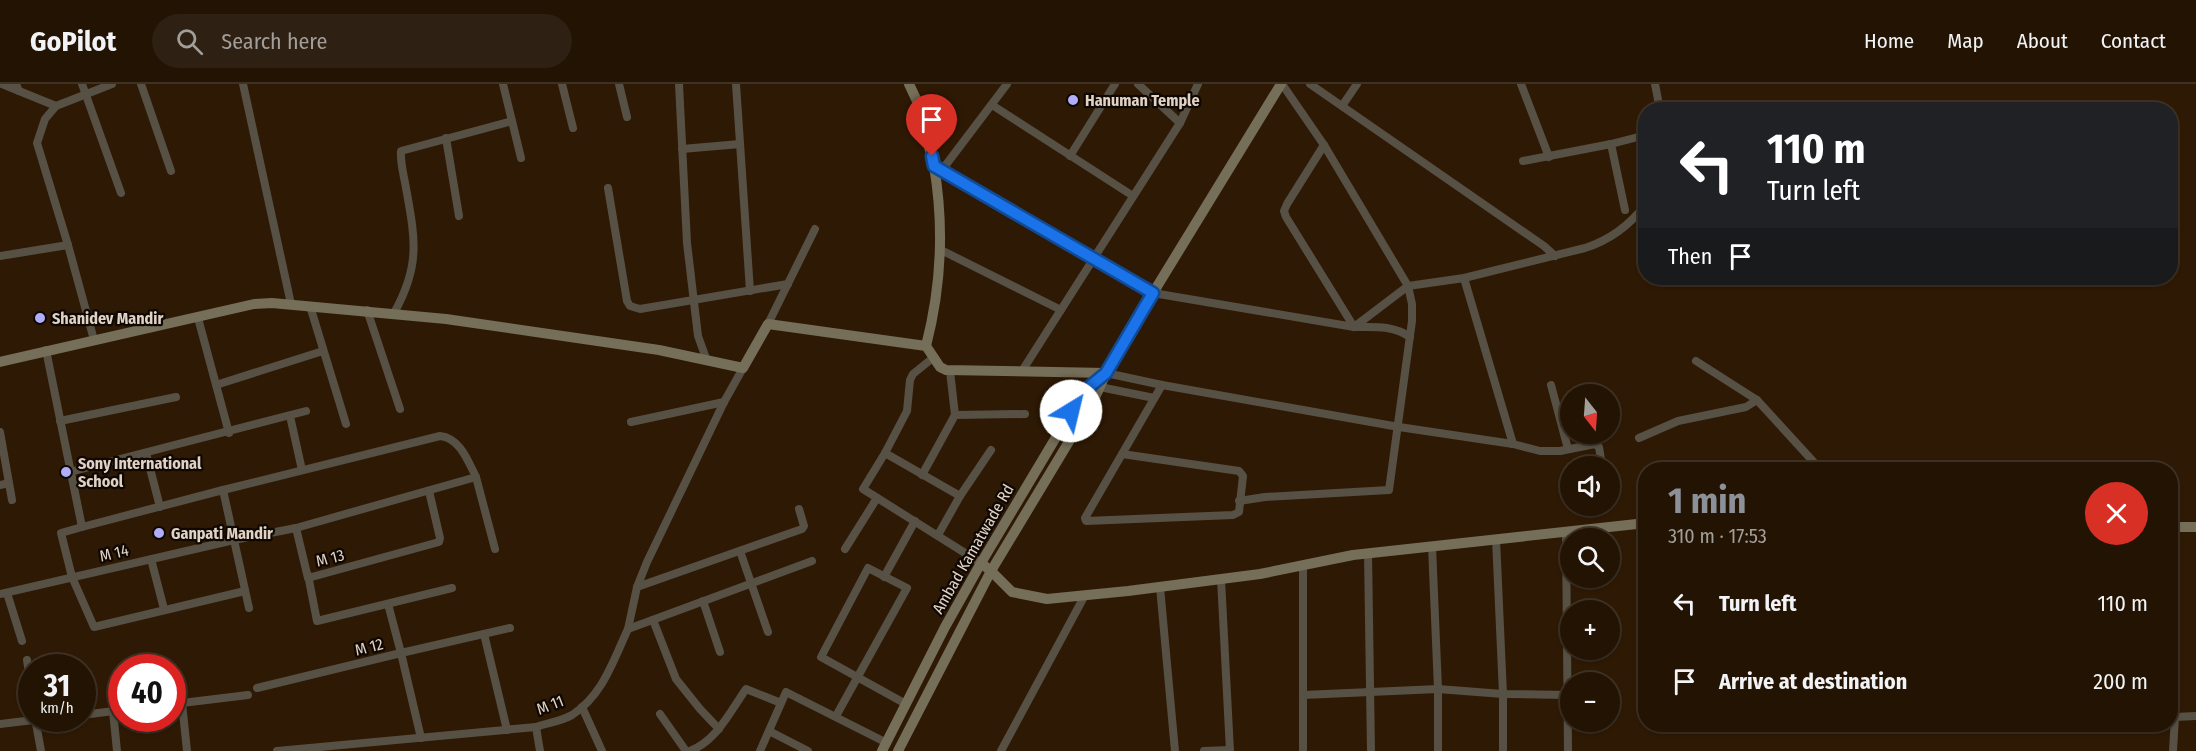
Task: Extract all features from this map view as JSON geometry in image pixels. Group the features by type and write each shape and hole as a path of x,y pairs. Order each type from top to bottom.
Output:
{"street":[{"path":"2,84 17,88 56,106"},
{"path":"82,84 121,193"},
{"path":"94,340 37,143 45,119 56,106 112,84"},
{"path":"141,84 171,171"},
{"path":"243,84 291,304"},
{"path":"503,84 521,158"},
{"path":"562,84 573,128"},
{"path":"619,84 627,117"},
{"path":"679,84 684,208 699,341 706,361"},
{"path":"736,84 750,291"},
{"path":"909,84 917,101 938,168 941,210 934,304 926,346"},
{"path":"938,168 1007,84"},
{"path":"1070,156 1115,84"},
{"path":"1138,84 1180,123"},
{"path":"1022,371 1180,123 1198,84"},
{"path":"1239,501 1265,497 1389,490 1410,337 1412,311 1408,286 1324,145 1282,84"},
{"name":"Ambad Kamatwade Rd","path":"898,751 991,571 1094,400 1106,373 1153,293 1282,84"},
{"path":"1310,84 1534,239 1555,256"},
{"path":"1342,106 1357,84"},
{"path":"1521,84 1549,157"},
{"path":"1655,84 1658,102"},
{"path":"992,105 1133,196"},
{"path":"394,313 411,271 414,249 401,151 512,121"},
{"path":"1523,161 1638,137"},
{"path":"446,138 459,216"},
{"path":"682,149 740,144"},
{"path":"1611,144 1625,210"},
{"path":"1324,145 1284,211 1354,327"},
{"path":"938,168 1153,293 1354,327 1393,328 1410,337"},
{"path":"608,188 628,304 640,309 788,284"},
{"path":"1354,327 1408,286 1464,278 1604,242 1623,228 1638,212"},
{"path":"0,362 254,304 291,304 394,313 659,350 743,368 768,324 815,229"},
{"path":"0,256 68,245"},
{"path":"939,249 1061,310"},
{"path":"1464,278 1513,444"},
{"path":"310,306 346,424"},
{"path":"367,310 400,409"},
{"path":"198,318 229,433"},
{"path":"768,324 926,346 940,367 950,371 1106,373 1399,427 1513,444 1540,451 1595,444 1598,445 1600,456"},
{"path":"46,350 82,527"},
{"path":"216,386 323,351"},
{"path":"934,357 913,374 910,380 907,411 863,489 981,563 1012,592 1047,599 1160,587 1221,579 1368,553 1560,533"},
{"path":"1696,362 1757,400 1814,462"},
{"name":"M 11","path":"277,751 536,727 571,716 582,707 602,685 628,629 638,587 647,562 724,402 743,368"},
{"path":"922,475 955,415 950,371"},
{"name":"Ambad Kamatwade Rd","path":"885,747 981,563 1083,392 1106,373"},
{"path":"1122,454 1239,471 1243,476 1239,512 1233,515 1086,521 1085,518 1154,398 1162,385"},
{"path":"1551,385 1568,449"},
{"path":"1100,387 1154,398"},
{"path":"60,421 176,397"},
{"path":"1640,438 1678,421 1746,407 1757,400"},
{"path":"632,422 724,402"},
{"path":"70,472 229,433 306,411"},
{"path":"955,415 1025,414"},
{"path":"290,416 302,470"},
{"path":"0,432 12,500"},
{"path":"245,591 94,627 72,577 61,533 302,470 446,436 461,448 476,477 495,549"},
{"path":"938,535 960,496 991,450"},
{"path":"146,453 160,507"},
{"path":"885,453 960,496"},
{"name":"M 14","path":"3,593 296,528 476,477"},
{"path":"0,485 9,483"},
{"path":"223,490 249,608"},
{"name":"M 13","path":"296,528 308,578 374,561 439,542 429,491"},
{"path":"845,549 876,498"},
{"path":"638,587 804,528 799,509"},
{"path":"885,577 915,520"},
{"path":"1602,528 1638,524"},
{"path":"2178,527 2196,527"},
{"path":"1496,539 1503,694 1503,751"},
{"path":"1432,546 1438,689 1438,751"},
{"path":"740,551 768,632"},
{"path":"1368,553 1371,751"},
{"path":"150,559 164,609"},
{"path":"628,629 812,561"},
{"path":"1303,565 1303,751"},
{"path":"836,716 856,676 907,588 868,568 821,657 856,676 906,704"},
{"path":"308,575 317,621 452,588"},
{"path":"1204,751 1230,750 1221,579"},
{"path":"1160,587 1175,751"},
{"path":"1567,588 1568,672"},
{"path":"3,593 22,641"},
{"path":"1001,751 1085,595"},
{"path":"703,601 720,652"},
{"path":"387,604 401,653 510,628"},
{"path":"653,620 676,679 719,729"},
{"path":"484,634 507,730"},
{"name":"M 12","path":"257,688 401,653 421,738"},
{"path":"660,714 688,751 702,746 719,729 746,689 781,704"},
{"path":"1303,695 1438,689 1503,694 1560,695"},
{"path":"760,751 786,692 836,716 885,747"},
{"path":"186,703 248,695"},
{"path":"582,707 602,751"},
{"path":"2178,715 2196,716"},
{"path":"0,724 18,721"},
{"path":"536,727 540,751"},
{"path":"769,731 808,751"},
{"path":"37,732 41,751"},
{"path":"117,732 117,751"},
{"path":"185,732 187,751"},
{"path":"1568,732 1568,751"},
{"path":"2173,732 2173,751"},
{"path":"380,741 380,751"}],"place":[{"name":"Hanuman Temple","path":"1073,100"},
{"name":"Shanidev Mandir","path":"40,318"},
{"name":"Sony International School","path":"66,472"},
{"name":"Ganpati Mandir","path":"159,533"}],"route":[{"path":"932,156 934,166 1153,293 1106,373 1083,392 1071,411"}]}
